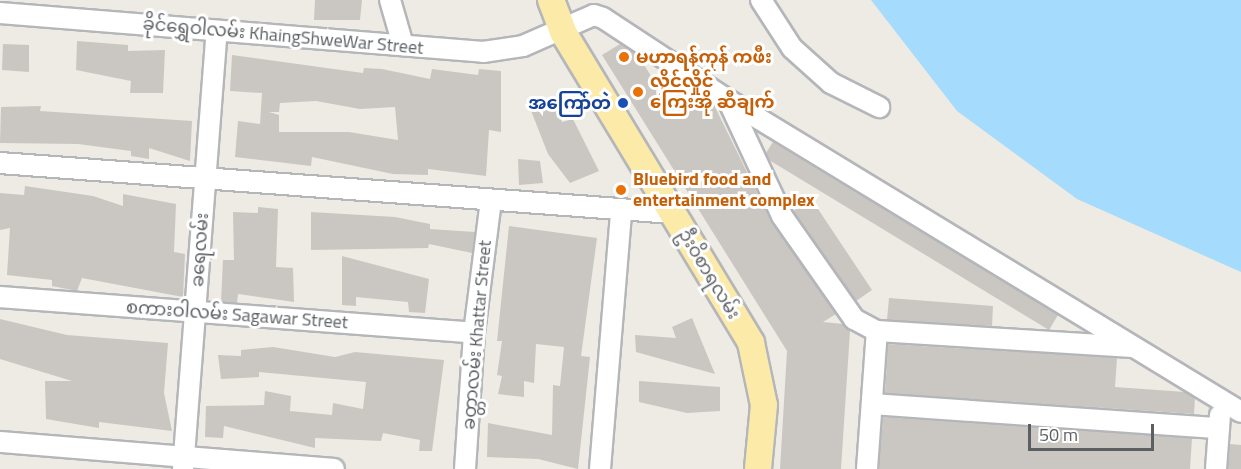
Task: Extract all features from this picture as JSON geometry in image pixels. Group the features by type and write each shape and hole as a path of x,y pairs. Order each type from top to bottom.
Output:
{"main road":[{"name":"ဦးဝိစာရလမ်း","path":"550,0 563,32 751,343 764,405 758,469"}],"street":[{"path":"390,0 404,45"},
{"path":"761,0 792,48 831,82 879,107"},
{"name":"ခိုင်ရွှေဝါလမ်း KhaingShweWar Street","path":"0,13 61,9 217,31 483,52 563,32 594,15 603,18 728,100 1241,412"},
{"name":"ခရေလမ်း","path":"184,463 217,31"},
{"path":"728,100 782,216 854,319 877,332 1135,347"},
{"path":"0,163 621,211 673,213"},
{"name":"ခတ္တာလမ်း Khattar Street","path":"465,469 474,333 491,201"},
{"path":"600,469 621,211"},
{"name":"စကားဝါလမ်း Sagawar Street","path":"0,297 474,333"},
{"path":"867,469 877,332"},
{"path":"1216,469 1221,399"},
{"path":"872,404 1219,428"},
{"path":"0,442 184,463 334,469"}],"water":[{"path":"871,0 1241,0 1241,272 1077,199 957,111"}],"building":[{"path":"315,0 362,0 360,20 314,20"},
{"path":"77,41 128,45 128,51 165,50 163,93 130,93 131,81 76,70"},
{"path":"3,44 29,45 29,72 2,70"},
{"path":"620,44 638,55 674,113 702,97 714,105 772,223 836,314 823,322 843,324 850,331 841,469 780,469 787,351 602,55"},
{"path":"232,55 363,73 364,68 382,69 430,79 432,69 478,75 479,69 501,71 501,132 489,130 486,176 428,169 428,175 393,174 312,157 311,166 235,157 238,121 260,124 262,93 230,91","holes":["316,101 360,109 395,107 398,140 349,132 279,132 279,115 269,112 279,112 280,103"]},
{"path":"555,98 562,122 573,119 599,171 570,183 548,154 528,103"},
{"path":"41,106 40,111 192,121 190,161 149,148 149,159 131,156 131,151 78,144 0,143 1,107"},
{"path":"773,142 1058,315 1049,330 769,160 766,153"},
{"path":"518,159 540,161 543,183 519,185"},
{"path":"25,186 93,196 123,206 123,194 176,204 174,252 185,254 183,297 82,278 77,291 52,286 52,280 7,275 10,228 0,230 0,193 24,195"},
{"path":"812,200 872,290 856,301 793,211"},
{"path":"258,207 278,209 276,267 293,268 294,302 238,294 237,303 221,302 223,260 234,260 233,212 258,213"},
{"path":"311,212 395,217 430,224 430,229 475,232 472,253 429,244 428,248 311,250"},
{"path":"509,226 597,238 581,356 590,357 578,469 538,459 487,457 488,423 552,435 553,385 560,386 564,347 536,344 534,383 524,381 524,397 498,394 502,376 497,375 502,341 497,341"},
{"path":"342,256 429,279 425,313 409,312 408,302 356,297 356,306 342,305"},
{"path":"889,298 993,306 992,326 887,320"},
{"path":"692,318 715,374 636,352 635,335 676,338 672,327"},
{"path":"0,319 67,335 168,343 164,393 172,431 99,422 99,428 46,419 45,381 72,381 0,359"},
{"path":"888,344 1117,358 1115,387 1185,392 1195,398 1194,414 885,393"},
{"path":"273,347 335,357 355,352 444,360 432,451 419,451 420,440 383,433 381,441 315,438 315,448 224,426 223,438 205,437 206,406 264,405 265,391 291,396 290,411 332,415 333,403 363,409 366,382 259,372 259,377 221,379 218,355 241,356 241,350"},
{"path":"639,381 720,387 720,411 687,413 639,402"},
{"path":"883,417 1192,438 1190,469 879,469"},
{"path":"1230,444 1241,445 1241,469 1228,469"}],"place":[{"name":"မဟာရန်ကုန် ကဖီး","path":"624,57"},
{"name":"လှိုင်လှိုင် ကြေးအို ဆီချက်","path":"638,92"},
{"name":"အကြော်တဲ","path":"623,103"},
{"name":"Bluebird food and entertainment complex","path":"621,190"}]}
